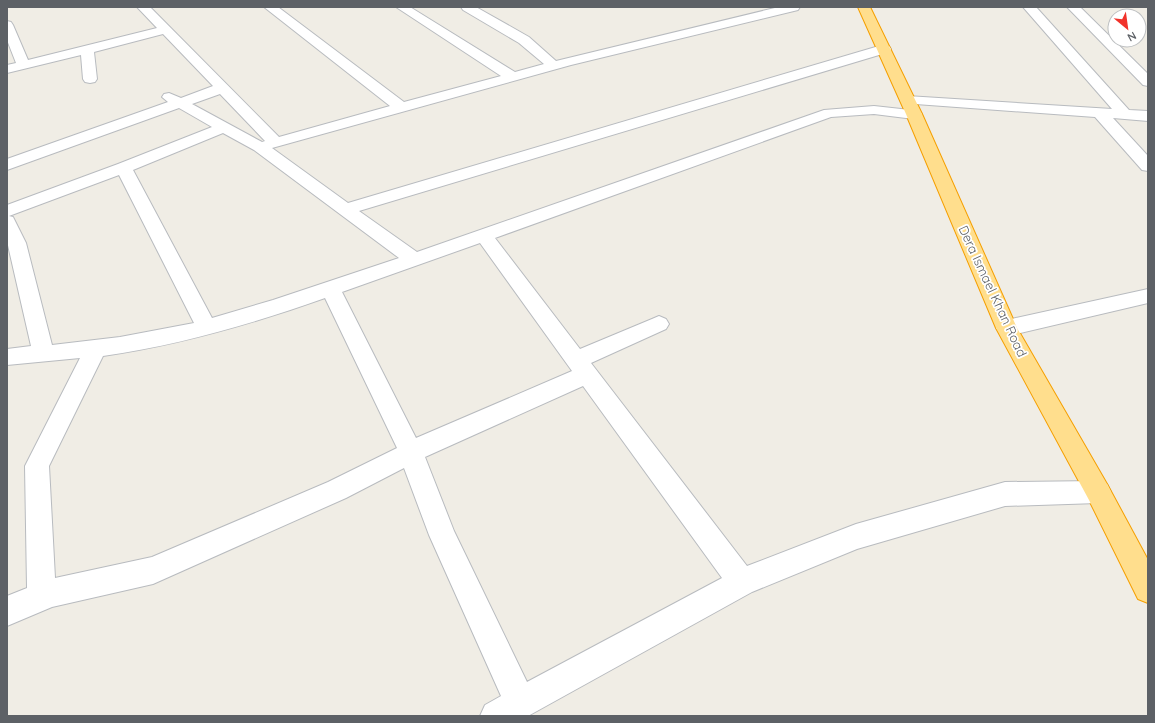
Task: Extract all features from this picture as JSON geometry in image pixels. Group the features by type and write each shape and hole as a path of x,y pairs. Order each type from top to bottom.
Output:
{"highway":[{"name":"Dera Ismael Khan Road","path":"864,7 911,107 1007,328 1098,492 1148,589"}],"street":[{"path":"143,7 219,85 267,145 346,209 414,259"},
{"path":"270,7 402,108"},
{"path":"402,7 513,77"},
{"path":"467,7 524,40 554,66"},
{"path":"129,107 174,100 224,127 267,145 554,66 794,7"},
{"path":"1029,7 1124,114"},
{"path":"1072,7 1148,82"},
{"path":"7,25 24,65"},
{"path":"7,69 165,30"},
{"path":"87,49 90,79"},
{"path":"346,209 884,49"},
{"path":"7,165 174,100 219,85"},
{"path":"7,357 96,348 156,339 208,328 484,236 829,114 911,107 1099,112 1148,116"},
{"path":"1099,112 1148,166"},
{"path":"7,210 124,168 224,127"},
{"path":"124,168 208,328"},
{"path":"7,221 17,243 43,353"},
{"path":"484,236 742,582"},
{"path":"330,288 411,452 508,709 742,582 856,537 1005,494 1098,492"},
{"path":"1007,328 1148,296"},
{"path":"7,611 51,593 153,570 337,490 582,367 659,324"},
{"path":"42,597 37,466 96,348"}]}
